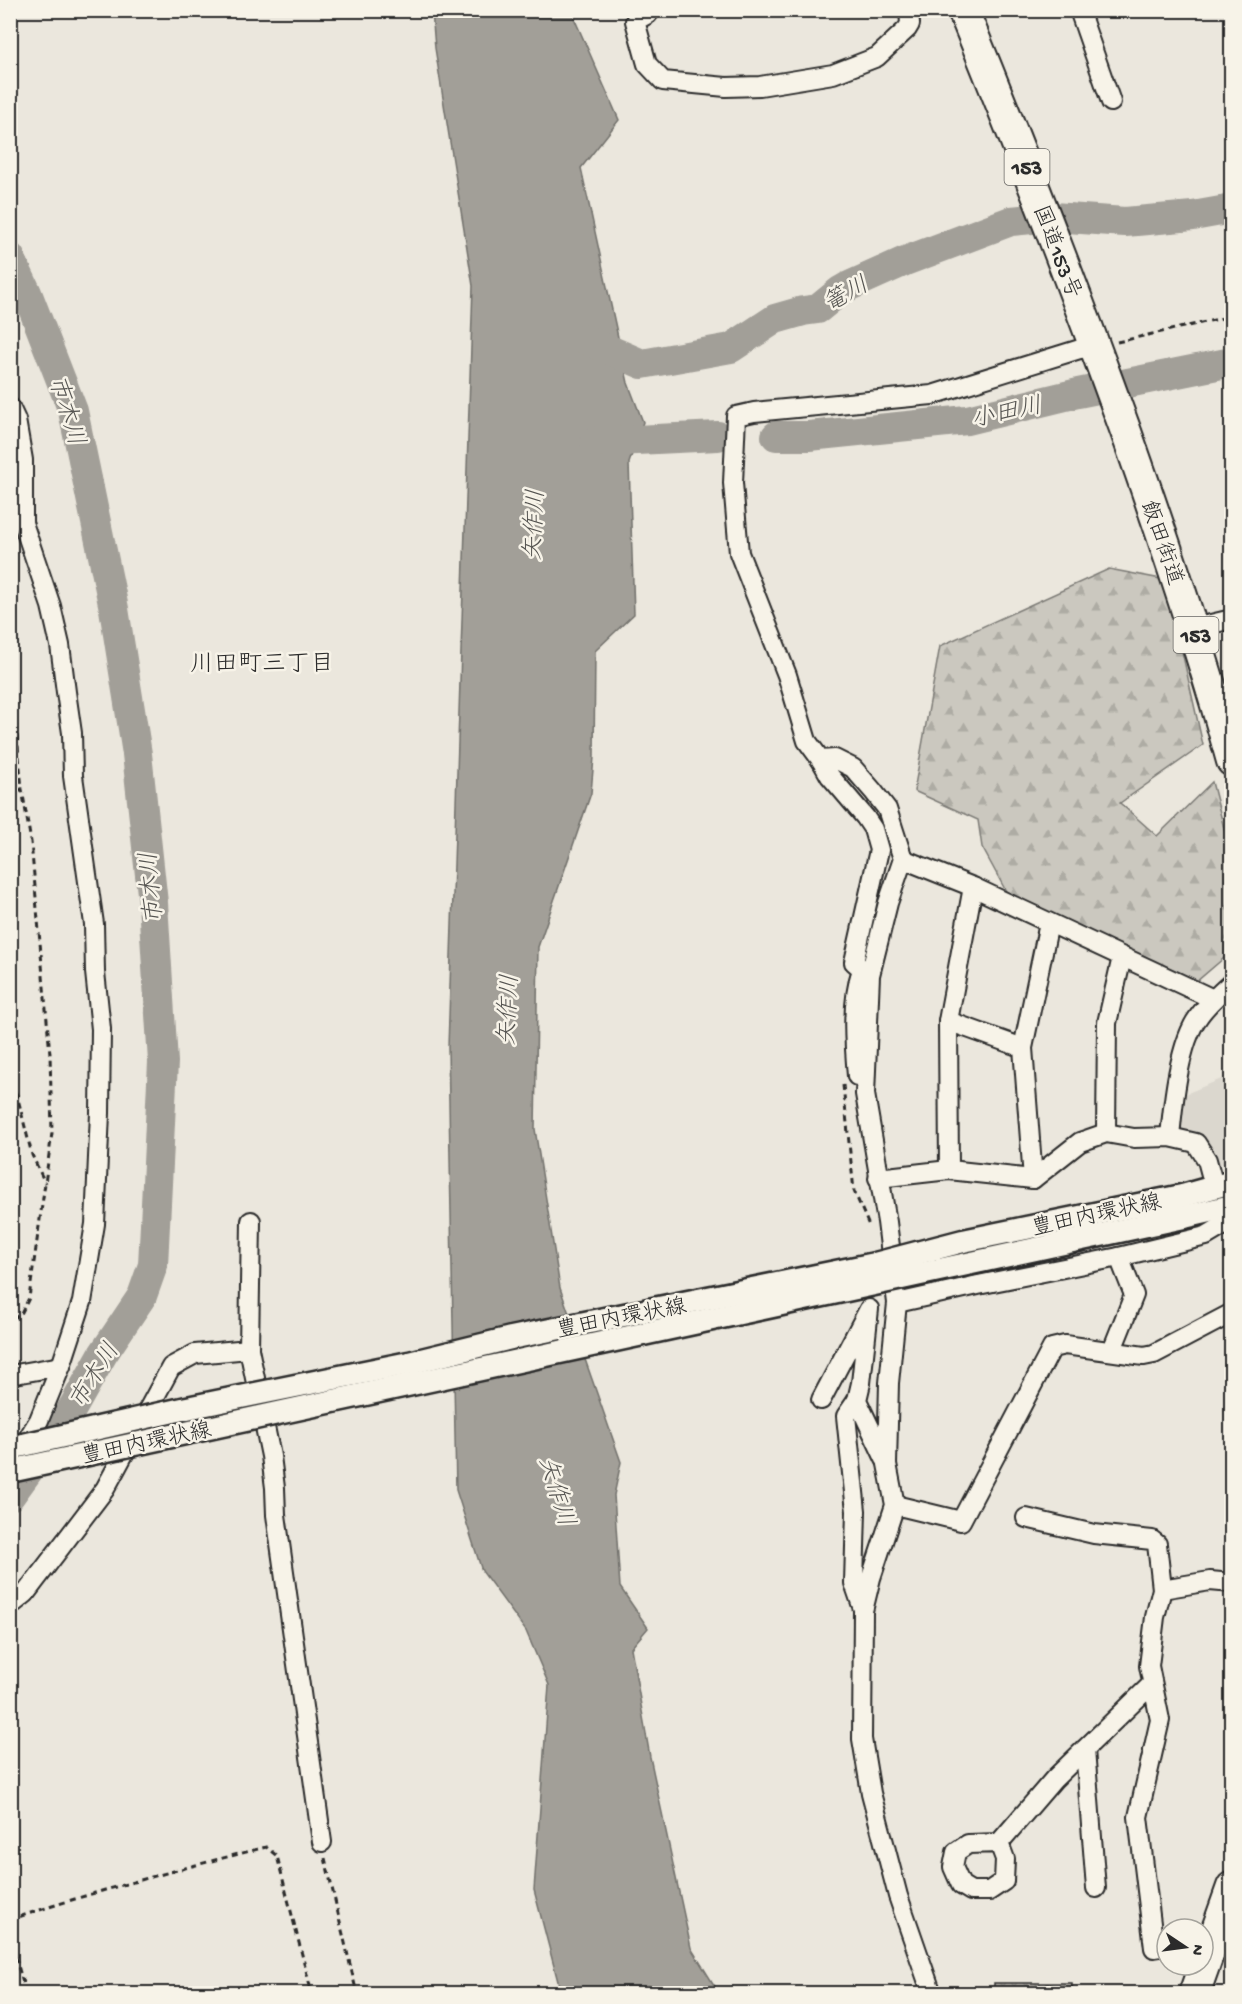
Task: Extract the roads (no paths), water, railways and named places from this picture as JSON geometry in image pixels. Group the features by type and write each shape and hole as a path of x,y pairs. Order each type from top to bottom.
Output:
{"highway":[{"name":"国道153号","path":"963,10 1026,163 1091,336"},
{"name":"飯田街道","path":"1091,336 1194,628 1232,761"},
{"path":"1194,1994 1232,1887"}],"street":[{"path":"648,14 636,21 647,64 663,81 726,87 760,86 833,74 877,57 907,30 910,24 909,10"},
{"path":"1078,10 1111,102"},
{"path":"865,1094 858,1081 854,1047 856,986 862,969 854,962 879,850 873,829 830,776 807,741 787,675 739,553 733,483 736,416 754,412 932,395 1080,349 1091,336"},
{"path":"10,407 23,460 23,523 51,606 60,645 72,733 73,776 94,924 95,972 101,1029 95,1224 82,1302 62,1366 39,1420 10,1465"},
{"path":"1194,628 1232,619"},
{"path":"821,760 835,759 853,768 873,791 887,809 903,859 888,903 870,975 865,1094 887,1222 897,1303 889,1383 887,1464 895,1505 871,1578 863,1611 862,1739 871,1792 898,1896 932,1994"},
{"path":"903,859 974,887 1213,999"},
{"path":"949,1170 948,1021 974,887"},
{"path":"1033,1179 1023,1048 1049,922"},
{"path":"1106,1134 1107,1029 1122,957"},
{"path":"1170,1137 1175,1088 1188,1038 1197,1018 1232,982"},
{"path":"948,1021 1023,1048"},
{"path":"879,1178 949,1170 1033,1179 1080,1142 1106,1134 1134,1138 1170,1137 1196,1143 1222,1184"},
{"name":"豊田内環状線","path":"10,1471 1183,1207 1222,1184"},
{"path":"897,1303 1119,1257 1206,1236 1221,1227 1230,1206"},
{"name":"豊田内環状線","path":"10,1448 187,1408 409,1363 511,1338 875,1264 963,1241 1183,1207 1230,1206"},
{"path":"251,1221 249,1348 271,1456 276,1515 322,1842"},
{"path":"1112,1350 1134,1295 1119,1257"},
{"path":"821,1400 869,1310 861,1383 857,1400 846,1416 856,1510 855,1583 863,1611"},
{"path":"895,1505 961,1521 1052,1348 1065,1345 1144,1356 1154,1354 1232,1313"},
{"path":"10,1606 24,1594 105,1489 171,1367 195,1354 249,1348"},
{"path":"10,1375 62,1366"},
{"path":"857,1400 887,1464"},
{"path":"1026,1518 1094,1534 1152,1540 1157,1544 1162,1589 1155,1617 1149,1666 1160,1720 1138,1817 1155,1948"},
{"path":"1162,1589 1210,1581 1232,1583"},
{"path":"999,1843 1054,1779 1152,1684"},
{"path":"1085,1749 1096,1888"}],"water":[{"name":"矢作川","path":"432,11 571,11 619,120 581,168 628,383 643,422 629,463 634,614 595,651 594,757 591,793 538,947 535,1129 560,1288 621,1462 614,1495 620,1587 648,1628 631,1648 650,1757 691,1948 719,1993 561,1993 534,1890 549,1685 526,1631 482,1571 456,1490 448,1047 473,286 435,48"}],"waterway":[{"name":"篭川","path":"584,339 642,364 731,348 775,319 818,309 847,287 905,261 1011,221 1053,217 1125,222 1193,216 1232,209"},
{"name":"市木川","path":"10,257 27,293 73,411 114,609 137,754 153,903 163,1062 153,1265 142,1296 103,1354 68,1416 10,1496"},
{"name":"小田川","path":"776,436 809,436 967,420 1078,393 1232,362"},
{"name":"小田川","path":"595,442 718,436"}],"district":[{"name":"川田町三丁目","path":"262,662"}]}
